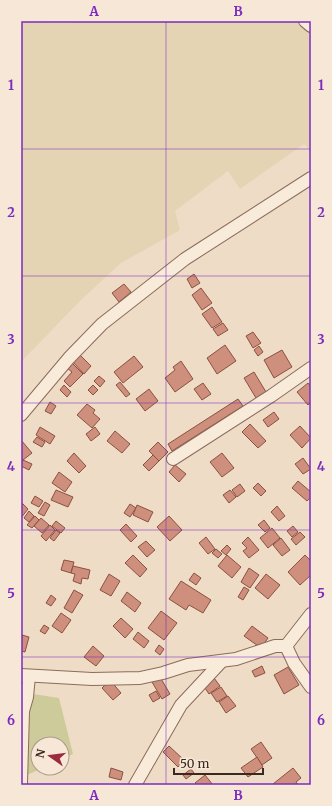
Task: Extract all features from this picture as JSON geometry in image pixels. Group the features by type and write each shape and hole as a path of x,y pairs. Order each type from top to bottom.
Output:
{"street":[{"path":"305,21 311,26"},
{"path":"21,415 69,358 102,324 185,259 311,178"},
{"path":"173,459 271,396 311,368"},
{"path":"286,646 311,614"},
{"path":"21,783 22,708 27,697 25,675 92,679 140,678 188,665 236,659 275,646 286,646"},
{"path":"286,646 294,663 311,687"},
{"path":"135,785 181,705 222,661"}],"shaded area":[{"path":"79,21 298,21 311,33 311,151 304,144 240,189 228,171 175,211 180,230 121,263 80,301 21,362 21,22 71,23"},
{"path":"21,689 33,694 59,698 68,736 30,736 30,774 21,778"},
{"path":"70,742 73,754 70,755"}],"building":[{"path":"194,274 200,283 192,288 187,279"},
{"path":"124,284 131,292 119,302 112,293"},
{"path":"201,288 212,303 202,310 192,295"},
{"path":"212,307 222,322 212,328 202,314"},
{"path":"223,323 228,330 218,336 213,329"},
{"path":"253,332 261,343 253,348 246,336"},
{"path":"225,345 236,361 217,374 207,358"},
{"path":"259,346 263,352 258,356 254,350"},
{"path":"282,350 292,367 274,378 264,360"},
{"path":"80,355 91,366 84,374 73,362"},
{"path":"134,356 143,367 123,383 114,372"},
{"path":"181,361 193,379 175,392 165,378 175,370 173,367"},
{"path":"72,363 83,374 70,387 64,381 72,372 67,368"},
{"path":"254,372 266,392 256,398 244,378"},
{"path":"99,376 105,381 100,387 94,381"},
{"path":"120,382 130,394 126,397 116,385"},
{"path":"203,383 211,394 202,400 194,389"},
{"path":"308,383 311,387 311,402 308,405 297,392"},
{"path":"64,385 71,392 67,397 60,390"},
{"path":"93,385 98,390 93,395 88,390"},
{"path":"149,389 158,401 145,411 136,399"},
{"path":"238,399 243,406 172,451 168,444"},
{"path":"50,402 56,406 51,414 45,411"},
{"path":"87,404 95,410 93,413 100,419 92,428 77,415"},
{"path":"274,412 279,419 268,427 263,420"},
{"path":"250,424 266,441 258,448 242,432"},
{"path":"300,426 311,438 302,448 290,435"},
{"path":"40,427 55,436 50,444 36,435"},
{"path":"95,427 100,434 91,441 86,434"},
{"path":"115,431 130,444 122,453 107,441"},
{"path":"37,437 45,442 42,447 33,442"},
{"path":"21,440 32,453 23,460 21,457"},
{"path":"158,442 168,452 159,461 149,451"},
{"path":"74,453 86,466 79,473 67,461"},
{"path":"222,453 234,468 222,477 210,462"},
{"path":"153,455 159,461 149,471 143,465"},
{"path":"303,458 311,469 303,474 295,464"},
{"path":"23,460 32,464 29,470 21,466"},
{"path":"175,465 186,474 179,482 169,472"},
{"path":"59,472 72,482 65,492 52,483"},
{"path":"298,481 311,492 311,497 307,501 292,488"},
{"path":"258,483 266,491 261,496 253,488"},
{"path":"240,484 245,491 237,497 232,490"},
{"path":"56,490 73,497 68,507 51,500"},
{"path":"230,490 236,497 229,503 223,495"},
{"path":"35,496 43,501 39,507 31,503"},
{"path":"21,502 28,509 21,518"},
{"path":"45,502 50,505 44,516 38,513"},
{"path":"130,504 136,508 130,517 124,513"},
{"path":"137,505 153,512 148,522 133,515"},
{"path":"277,506 285,516 279,521 271,512"},
{"path":"29,511 34,516 29,522 24,518"},
{"path":"35,516 39,520 32,528 27,525"},
{"path":"169,516 182,530 170,541 157,527"},
{"path":"41,518 49,525 42,533 34,526"},
{"path":"264,520 270,528 265,532 258,525"},
{"path":"56,521 65,528 61,533 52,526"},
{"path":"126,524 137,536 131,542 120,530"},
{"path":"50,525 55,530 46,541 41,536"},
{"path":"293,526 298,532 292,537 287,531"},
{"path":"272,528 280,538 268,548 260,538"},
{"path":"56,530 60,533 54,541 50,538"},
{"path":"300,532 305,537 296,545 291,539"},
{"path":"206,537 215,549 208,554 199,543"},
{"path":"248,537 259,550 249,558 243,551 247,548 242,543"},
{"path":"281,538 290,550 282,556 273,545"},
{"path":"146,541 155,550 147,557 138,547"},
{"path":"227,545 231,549 226,555 221,551"},
{"path":"216,549 222,554 218,558 212,553"},
{"path":"133,555 147,569 140,577 125,563"},
{"path":"227,555 241,567 232,578 218,566"},
{"path":"305,555 311,561 311,575 300,585 288,572"},
{"path":"64,560 74,562 71,573 61,570"},
{"path":"73,566 90,570 88,579 82,578 81,584 73,581 75,574 71,573"},
{"path":"249,568 259,575 250,588 241,582"},
{"path":"194,573 201,578 196,585 189,580"},
{"path":"109,574 120,581 111,596 100,590"},
{"path":"266,574 280,585 268,599 255,588"},
{"path":"181,581 211,600 203,613 189,605 186,610 169,599"},
{"path":"244,587 249,590 243,600 238,597"},
{"path":"74,590 83,595 72,613 64,608"},
{"path":"127,592 141,603 135,612 121,601"},
{"path":"51,595 56,599 51,606 46,603"},
{"path":"161,611 177,623 164,640 148,628"},
{"path":"61,613 71,620 62,633 52,626"},
{"path":"121,618 133,629 125,638 113,626"},
{"path":"44,625 49,628 45,634 40,631"},
{"path":"252,626 268,638 261,648 244,636"},
{"path":"138,632 149,641 144,648 133,639"},
{"path":"22,635 29,637 25,652 21,651"},
{"path":"159,645 164,649 160,655 155,651"},
{"path":"93,646 104,656 96,666 84,657"},
{"path":"262,666 265,673 255,677 252,671"},
{"path":"288,667 299,685 284,694 274,675"},
{"path":"160,677 170,694 162,699 152,682"},
{"path":"214,678 220,686 209,694 203,685"},
{"path":"110,680 121,693 113,700 102,688"},
{"path":"221,687 227,696 217,702 211,693"},
{"path":"156,691 160,698 153,702 149,695"},
{"path":"228,696 236,706 226,713 219,702"},
{"path":"261,742 272,758 262,765 251,749"},
{"path":"169,746 184,760 178,767 163,752"},
{"path":"257,757 263,767 248,777 241,768"},
{"path":"111,768 123,772 121,780 109,777"},
{"path":"293,768 301,778 296,782 298,785 273,784"},
{"path":"191,769 194,773 186,779 183,775"},
{"path":"205,775 213,785 197,785 195,783"}]}
